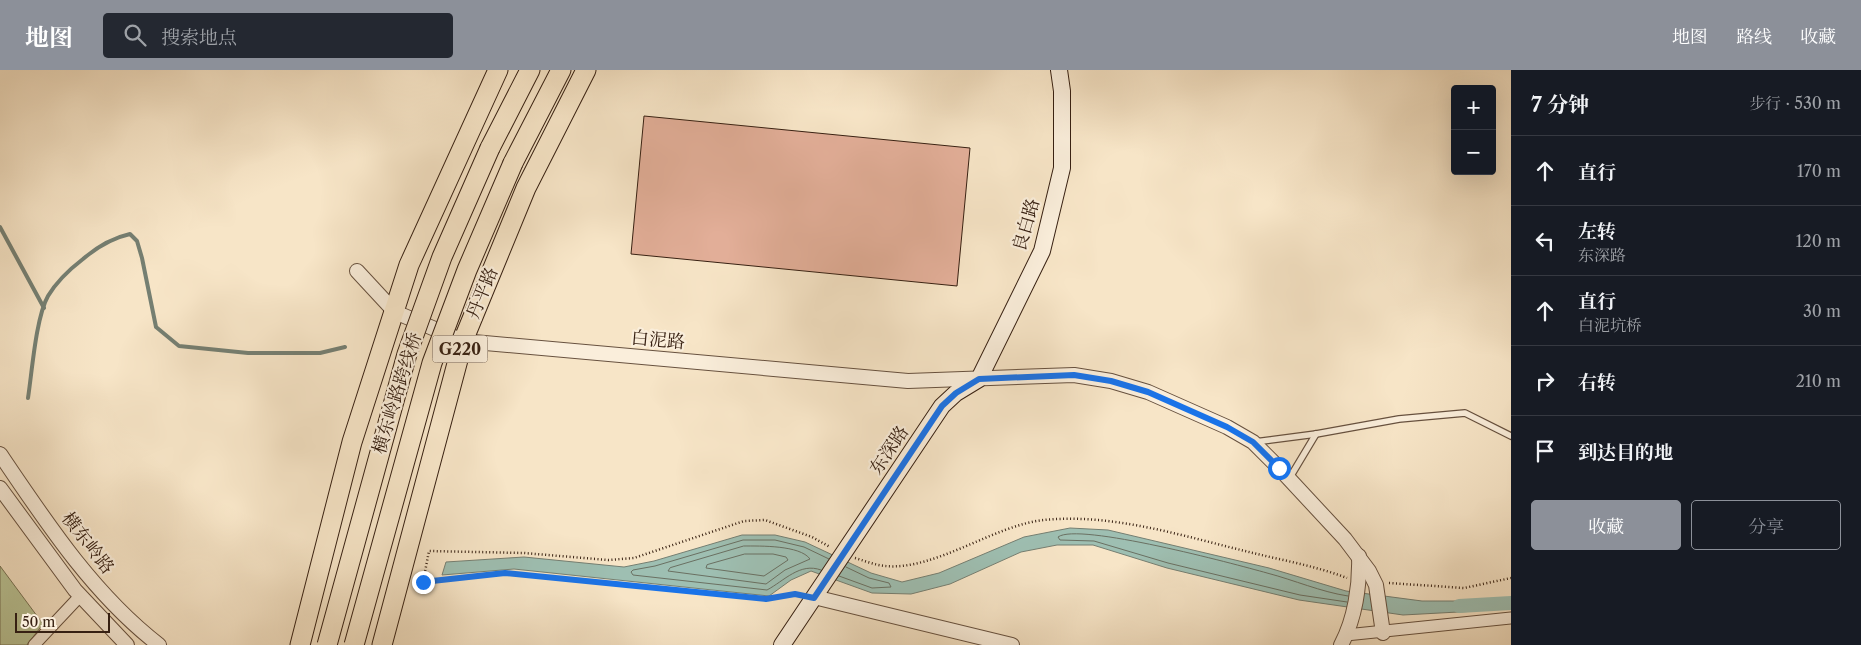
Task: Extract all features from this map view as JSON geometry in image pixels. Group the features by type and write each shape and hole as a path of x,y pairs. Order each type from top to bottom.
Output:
{"highway":[{"path":"300,645 352,442 409,265 498,70"},
{"name":"横东岭路跨线桥","path":"327,645 407,354 442,257 490,148 530,70"},
{"name":"横东岭路跨线桥","path":"354,645 432,363 467,270 513,163 561,70"},
{"name":"丹平路","path":"382,645 463,341 526,188 586,70"}],"main road":[{"name":"良白路","path":"979,379 1042,251 1062,168 1062,91 1059,70"},
{"name":"东深路","path":"814,598 942,406 956,393 979,379"},
{"path":"782,645 814,598"}],"street":[{"name":"白泥路","path":"357,272 395,312 463,341 908,381 1074,375 1111,381 1148,392 1190,409 1253,442 1358,555 1376,585"},
{"name":"横东岭路","path":"0,454 43,517 98,587 159,645"},
{"path":"0,488 80,596 127,645"},
{"path":"1344,640 1352,616 1358,582 1358,555"},
{"path":"1376,585 1382,627"},
{"path":"34,645 80,596"},
{"path":"814,598 1012,645"},
{"path":"1344,640 1382,627 1511,618"}],"lane":[{"path":"1253,442 1316,434 1399,419 1465,414 1511,436"},
{"path":"1289,479 1316,434"}],"path":[{"path":"814,598 795,594 766,599 505,573 423,582 429,551 524,553 608,560 634,558 744,521 765,520 812,537 843,554 886,566 920,562 1006,530 1043,520 1080,520 1121,523 1180,535 1334,573 1358,582"},
{"path":"1376,585 1384,583 1464,588 1511,578"}],"green space":[{"path":"0,566 43,624 27,645 0,645"}],"water":[{"path":"1070,528 1108,530 1269,568 1346,591 1422,601 1478,601 1477,611 1403,615 1299,600 1167,568 1093,545 1057,545 1021,552 950,584 911,594 872,593 811,571 791,580 769,596 514,569 442,575 446,562 524,557 624,567 654,561 742,535 775,535 805,542 871,573 902,582 939,573 1024,537"}],"building":[{"path":"644,116 970,148 957,286 631,254"}],"waterway":[{"path":"0,227 44,308"},
{"path":"28,398 37,331 48,296 55,285 88,255 99,247 130,234 137,241 142,258 156,327 179,346 248,353 320,353 345,347"},
{"path":"1459,606 1511,603"}],"route":[{"path":"423,582 505,573 766,599 795,594 814,598 942,406 956,393 979,379 1074,375 1111,381 1148,392 1227,427 1253,442 1279,468"}]}
